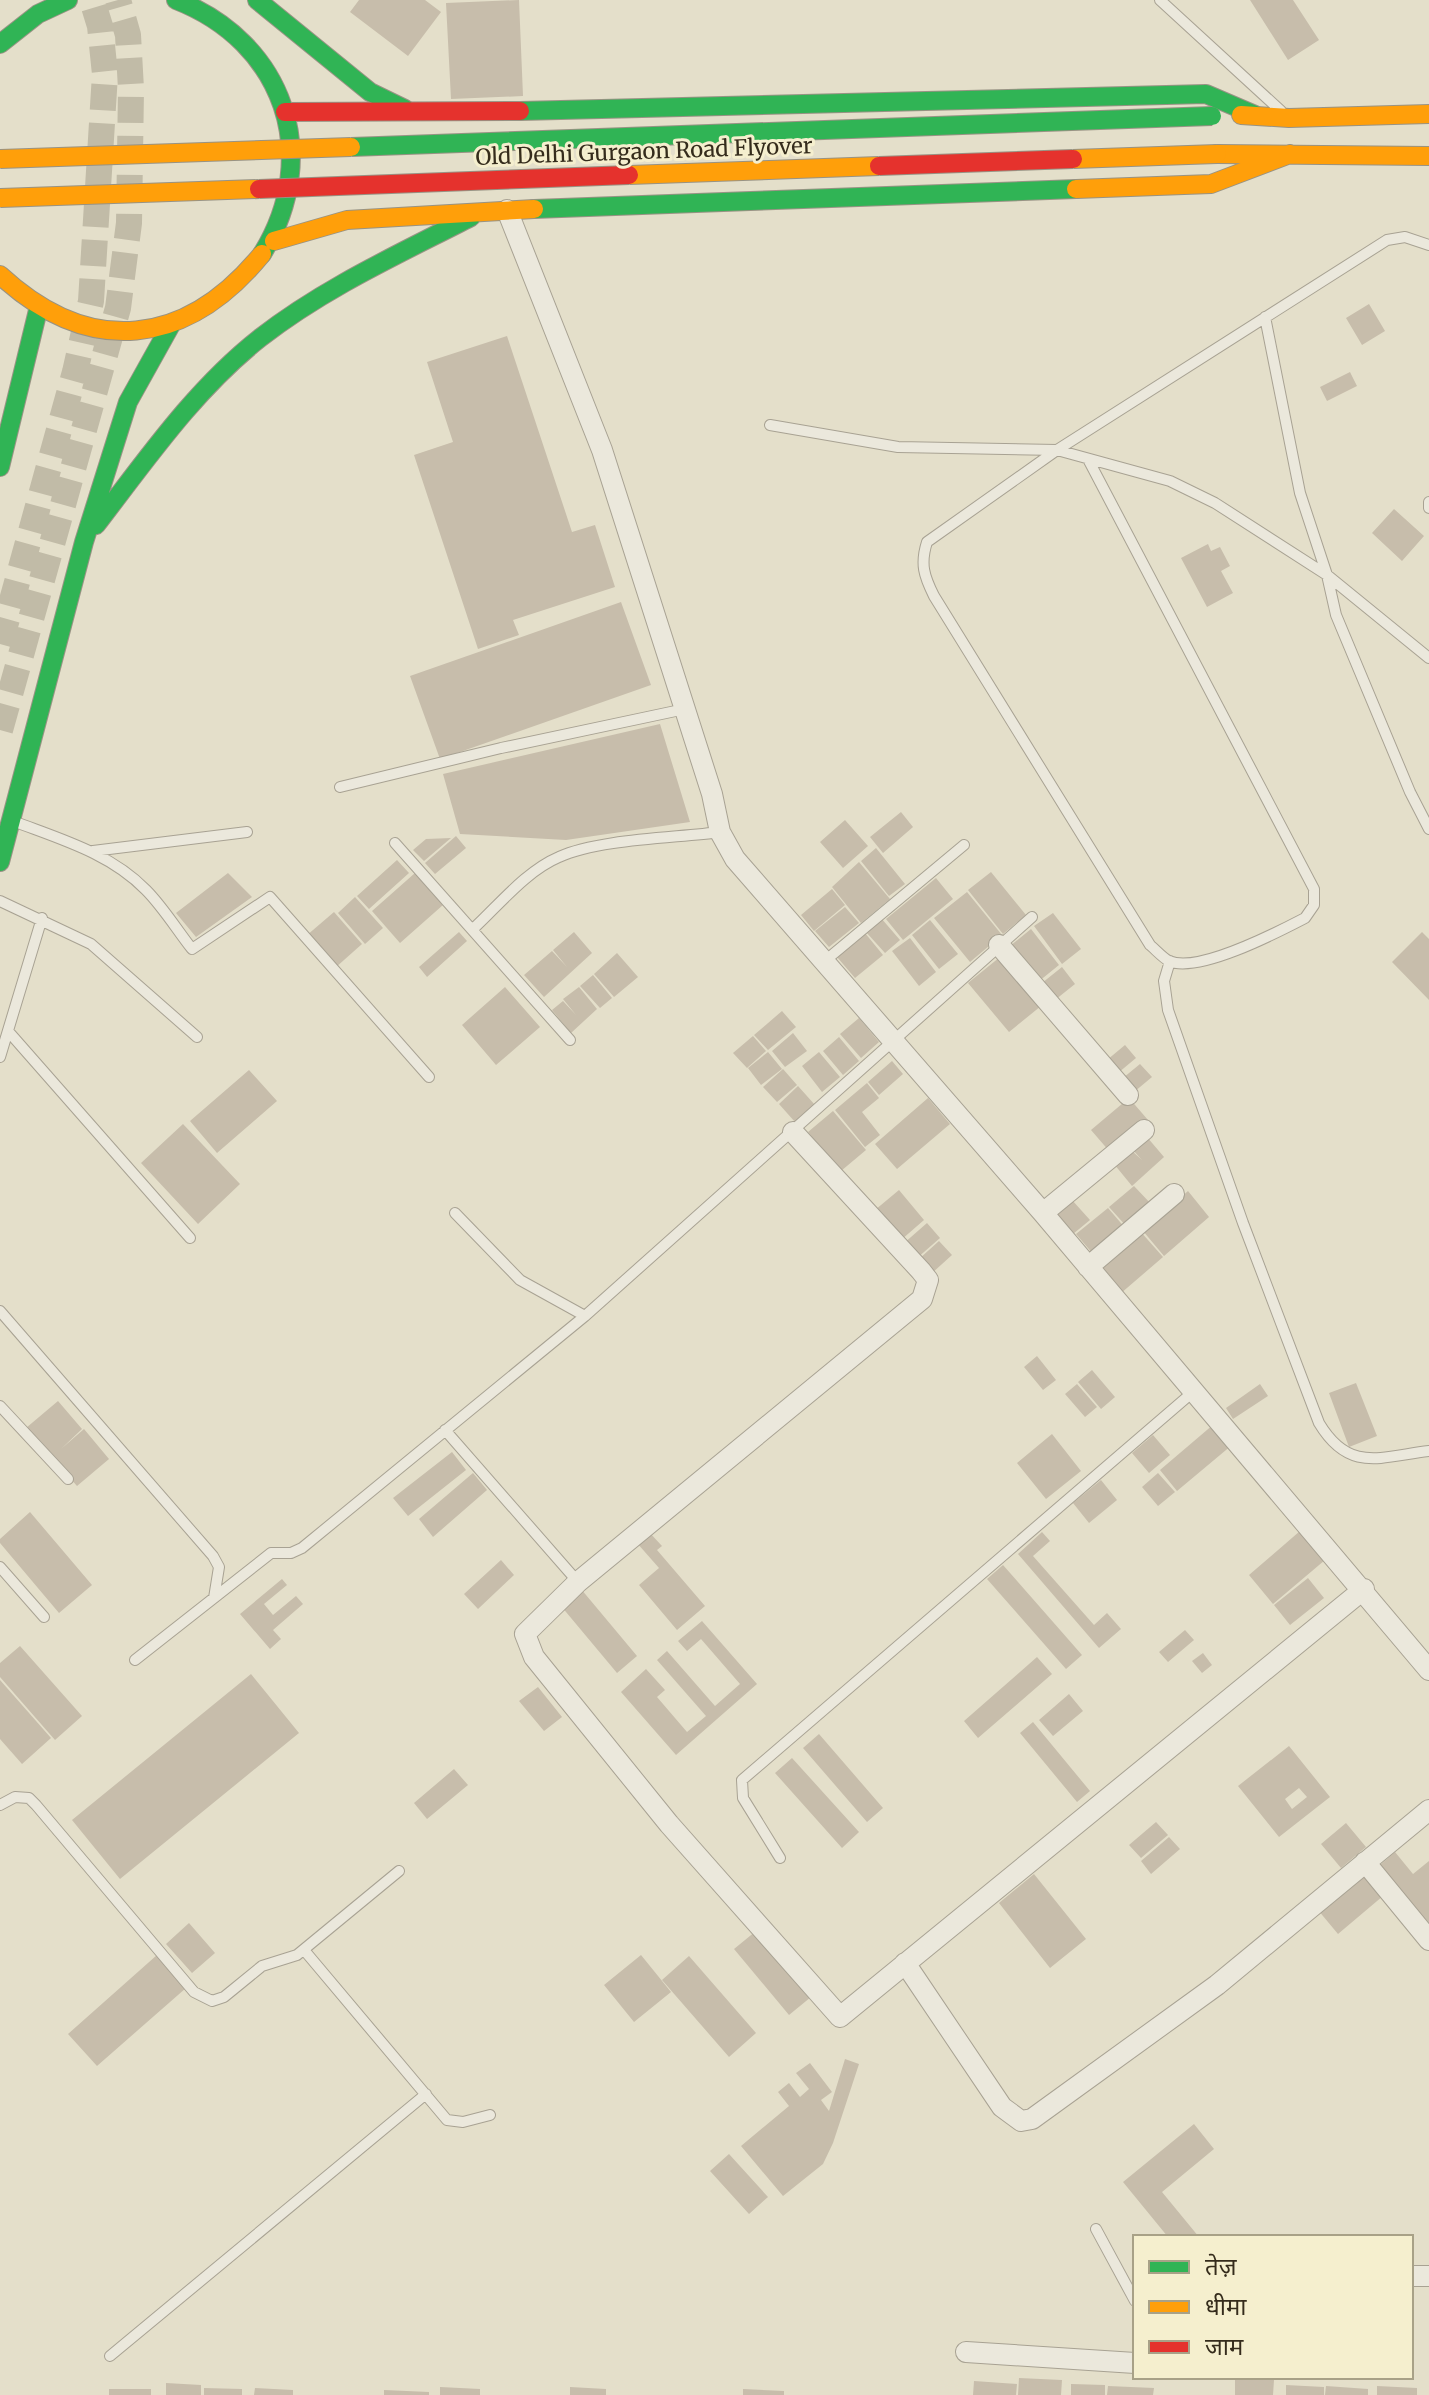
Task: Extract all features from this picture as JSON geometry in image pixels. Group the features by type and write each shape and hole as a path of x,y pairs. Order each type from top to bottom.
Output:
{"main road":[{"path":"0,275 39,306 61,318 101,329 142,330 172,323 219,302 250,275 274,241 288,203 294,162 285,112 274,82 251,48 220,21 176,0"},
{"path":"257,0 370,92 412,112"},
{"path":"0,44 56,2"},
{"path":"285,112 412,112 1206,94 1255,115 1289,118 1429,114"},
{"name":"Old Delhi Gurgaon Road Flyover","path":"0,159 1255,115"},
{"name":"Old Delhi Gurgaon Road Flyover","path":"0,198 1217,154 1429,156"},
{"path":"274,241 347,220 481,211 1211,184 1290,154"},
{"path":"84,542 193,403 257,341 347,280 481,211"},
{"path":"0,461 39,306"},
{"path":"0,862 84,542 128,402 172,323"}],"street":[{"path":"507,210 602,450 685,709 720,832 735,859 1043,1213 1364,1589 1429,1670"},
{"path":"999,945 1128,1095"},
{"path":"1043,1213 1144,1130"},
{"path":"793,1132 921,1271 928,1280 928,1289 922,1299 578,1582 528,1628 525,1643 669,1824 840,2017 1364,1589"},
{"path":"1088,1267 1174,1194"},
{"path":"905,1963 1002,2107 1021,2121 1032,2119 1217,1985 1429,1810"},
{"path":"1365,1862 1429,1940"},
{"path":"966,2352 1133,2363"}],"lane":[{"path":"1160,0 1289,118"},
{"path":"1089,461 1314,889 1314,905 1305,918 1207,960 1189,964 1170,961 1150,945 923,573 922,557 927,542 1057,450 1387,240 1405,237 1429,245"},
{"path":"1265,317 1305,513 1327,575 1336,615 1410,792 1429,829"},
{"path":"770,425 898,447 1057,450 1190,490 1327,575 1429,658"},
{"path":"1429,502 1429,508"},
{"path":"340,787 501,748 685,709"},
{"path":"11,820 93,851 146,890 192,949 270,897 429,1077"},
{"path":"93,851 247,832"},
{"path":"473,929 538,869 560,856 584,849 720,832"},
{"path":"395,843 570,1040"},
{"path":"826,960 964,845"},
{"path":"0,901 42,918 91,944 197,1037"},
{"path":"135,1660 271,1553 291,1553 302,1548 585,1316 1032,917"},
{"path":"0,1057 42,918"},
{"path":"1170,961 1164,981 1168,1010 1253,1251 1319,1423 1337,1449 1358,1459 1429,1451"},
{"path":"8,1031 190,1238"},
{"path":"455,1213 520,1280 585,1316"},
{"path":"0,1311 213,1556 219,1567 214,1598"},
{"path":"780,1858 743,1798 742,1780 1193,1392"},
{"path":"0,1406 68,1479"},
{"path":"445,1430 578,1582"},
{"path":"0,1567 44,1617"},
{"path":"0,1805 15,1797 29,1798 194,1992 212,2001 224,1997 262,1966 287,1960 304,1950 399,1871"},
{"path":"304,1950 440,2113 454,2123 490,2115"},
{"path":"110,2356 426,2094"},
{"path":"1096,2229 1133,2297"}],"building":[{"path":"359,0 425,0 441,12 408,56 350,12"},
{"path":"519,0 523,96 451,99 446,3"},
{"path":"1250,0 1293,0 1319,40 1288,60"},
{"path":"1369,304 1385,331 1362,345 1346,318"},
{"path":"507,336 572,532 595,525 615,587 513,620 519,635 478,649 414,455 453,442 427,362"},
{"path":"1350,372 1357,386 1327,401 1320,387"},
{"path":"1394,509 1424,536 1402,561 1372,533"},
{"path":"1208,544 1211,551 1220,547 1230,566 1221,571 1233,593 1207,607 1181,558"},
{"path":"621,602 651,685 440,759 410,676"},
{"path":"660,724 690,822 566,840 460,834 443,774"},
{"path":"901,812 913,827 883,853 870,837"},
{"path":"845,820 868,846 843,868 820,842"},
{"path":"456,836 466,848 435,874 425,863"},
{"path":"451,838 424,861 413,850 426,839"},
{"path":"876,848 905,884 889,896 861,861"},
{"path":"397,860 409,873 369,909 357,896"},
{"path":"859,862 890,899 861,923 832,887"},
{"path":"991,872 1026,915 1003,934 968,890"},
{"path":"228,873 252,897 196,937 176,913"},
{"path":"415,873 443,905 400,943 372,911"},
{"path":"936,878 953,899 903,940 886,919"},
{"path":"832,889 845,905 814,931 801,915"},
{"path":"967,892 1002,935 970,962 934,918"},
{"path":"355,897 383,928 365,944 338,913"},
{"path":"845,907 859,923 829,947 815,931"},
{"path":"334,912 362,944 335,968 306,936"},
{"path":"1053,913 1081,949 1062,964 1034,926"},
{"path":"881,918 900,940 885,953 866,932"},
{"path":"930,920 958,954 939,969 912,935"},
{"path":"1031,929 1059,965 1038,982 1010,946"},
{"path":"459,932 467,941 427,977 419,967"},
{"path":"574,932 592,953 544,997 524,975 552,951 567,967 553,950"},
{"path":"1422,932 1429,939 1429,1000 1392,962"},
{"path":"865,933 883,955 855,978 837,957"},
{"path":"910,938 936,972 919,986 892,951"},
{"path":"617,953 638,977 614,997 594,974"},
{"path":"1000,957 1041,1006 1009,1032 968,983"},
{"path":"1062,967 1075,984 1055,1000 1042,983"},
{"path":"593,975 612,998 600,1008 580,986"},
{"path":"505,987 540,1027 496,1065 462,1025"},
{"path":"579,987 597,1009 571,1033 552,1010 563,1001 576,1015 563,999"},
{"path":"782,1011 796,1027 768,1050 754,1035"},
{"path":"859,1018 879,1042 861,1058 840,1034"},
{"path":"793,1033 807,1051 785,1067 772,1051"},
{"path":"753,1036 766,1051 747,1068 733,1053"},
{"path":"839,1037 859,1061 843,1075 823,1051"},
{"path":"1125,1045 1136,1058 1118,1073 1107,1060"},
{"path":"768,1052 782,1069 761,1085 748,1068"},
{"path":"819,1052 840,1077 822,1092 802,1066"},
{"path":"892,1061 903,1074 879,1095 868,1082"},
{"path":"1140,1064 1152,1077 1134,1092 1123,1078"},
{"path":"783,1069 797,1085 777,1102 763,1087"},
{"path":"249,1070 277,1101 217,1153 190,1121"},
{"path":"867,1083 879,1098 862,1112 880,1135 865,1147 835,1110"},
{"path":"798,1086 815,1105 795,1122 779,1104"},
{"path":"928,1098 950,1124 897,1169 875,1144"},
{"path":"1129,1098 1148,1120 1110,1152 1091,1130"},
{"path":"833,1111 866,1150 841,1171 808,1132"},
{"path":"183,1124 240,1184 198,1224 141,1163"},
{"path":"1147,1137 1164,1157 1132,1186 1114,1164 1131,1150 1142,1160 1132,1149"},
{"path":"1134,1186 1152,1205 1127,1227 1109,1207"},
{"path":"899,1190 924,1220 901,1240 875,1210"},
{"path":"1188,1191 1209,1217 1164,1256 1143,1231"},
{"path":"1072,1200 1090,1220 1073,1234 1056,1214"},
{"path":"1108,1208 1126,1229 1094,1255 1076,1234"},
{"path":"927,1223 940,1238 916,1259 903,1244"},
{"path":"1140,1231 1163,1257 1120,1294 1097,1267"},
{"path":"939,1241 952,1255 931,1274 919,1259"},
{"path":"1037,1356 1056,1380 1043,1390 1024,1367"},
{"path":"1092,1370 1115,1397 1101,1409 1078,1382"},
{"path":"1356,1383 1377,1436 1349,1447 1329,1393"},
{"path":"1077,1384 1097,1407 1085,1417 1065,1394"},
{"path":"1260,1384 1268,1396 1233,1419 1226,1408"},
{"path":"58,1401 82,1429 61,1449 84,1429 109,1459 77,1486 26,1428"},
{"path":"1214,1424 1232,1445 1177,1491 1160,1470"},
{"path":"1052,1434 1081,1471 1046,1499 1017,1463"},
{"path":"1153,1435 1170,1455 1149,1473 1132,1453"},
{"path":"452,1452 466,1470 408,1516 393,1498"},
{"path":"473,1473 487,1490 433,1537 419,1519"},
{"path":"1158,1473 1175,1492 1158,1506 1142,1487"},
{"path":"1101,1480 1117,1500 1089,1523 1073,1503"},
{"path":"30,1512 92,1585 59,1613 0,1543 0,1539"},
{"path":"1300,1531 1325,1560 1273,1604 1249,1575"},
{"path":"649,1532 662,1546 657,1550 705,1606 677,1630 639,1585 659,1568 637,1543"},
{"path":"1042,1532 1050,1541 1033,1556 1094,1625 1107,1613 1121,1629 1099,1648 1018,1554"},
{"path":"501,1560 514,1575 478,1609 464,1594"},
{"path":"1003,1565 1082,1655 1066,1669 987,1579"},
{"path":"1308,1578 1324,1598 1290,1625 1274,1605"},
{"path":"282,1579 287,1585 264,1604 273,1615 296,1596 303,1604 273,1630 281,1639 270,1649 240,1614"},
{"path":"581,1589 637,1656 617,1673 561,1606"},
{"path":"702,1621 757,1684 676,1755 621,1692 646,1669 665,1690 657,1697 687,1732 706,1716 657,1660 667,1651 715,1706 740,1684 701,1639 687,1651 678,1641"},
{"path":"1185,1630 1194,1640 1168,1662 1159,1652"},
{"path":"20,1646 82,1716 55,1740 0,1677 0,1663"},
{"path":"1203,1653 1212,1665 1202,1673 1192,1661"},
{"path":"1037,1657 1052,1674 978,1738 964,1721"},
{"path":"251,1674 299,1733 120,1879 72,1820"},
{"path":"0,1680 51,1738 22,1764 0,1739"},
{"path":"538,1687 562,1717 544,1731 519,1701"},
{"path":"1069,1694 1083,1711 1053,1736 1039,1720"},
{"path":"1033,1722 1090,1791 1077,1802 1020,1733"},
{"path":"819,1734 883,1808 867,1822 803,1748"},
{"path":"1289,1746 1330,1797 1279,1837 1238,1786","holes":["1299,1788 1307,1797 1292,1809 1285,1799"]},
{"path":"792,1758 859,1832 842,1848 775,1773"},
{"path":"454,1769 468,1785 427,1819 414,1803"},
{"path":"1156,1822 1168,1835 1141,1858 1129,1845"},
{"path":"1346,1823 1366,1847 1341,1868 1321,1844"},
{"path":"1169,1837 1180,1849 1151,1874 1141,1861"},
{"path":"1395,1852 1413,1874 1429,1861 1429,1926 1379,1866"},
{"path":"1363,1872 1383,1896 1338,1934 1318,1910"},
{"path":"1034,1874 1086,1939 1050,1968 999,1903"},
{"path":"189,1923 215,1953 192,1973 166,1944"},
{"path":"756,1931 811,1997 789,2015 734,1949"},
{"path":"157,1955 186,1988 97,2066 68,2034"},
{"path":"641,1955 671,1992 634,2022 604,1985"},
{"path":"689,1956 756,2033 729,2057 662,1980"},
{"path":"845,2059 859,2064 833,2143 823,2164 783,2196 741,2146 789,2106 778,2092 789,2083 800,2097 809,2089 796,2073 810,2063 832,2092 821,2100 829,2111"},
{"path":"1194,2124 1214,2149 1162,2192 1197,2235 1166,2235 1123,2182"},
{"path":"729,2154 768,2197 749,2214 710,2171"},
{"path":"1019,2378 1062,2380 1061,2395 1018,2395"},
{"path":"1235,2379 1274,2380 1273,2395 1235,2395"},
{"path":"974,2381 1017,2384 1016,2395 973,2395"},
{"path":"166,2383 201,2385 201,2395 166,2395"},
{"path":"1071,2384 1105,2385 1105,2395 1071,2395"},
{"path":"1286,2385 1324,2387 1324,2395 1286,2395"},
{"path":"1108,2386 1154,2388 1153,2395 1107,2395"},
{"path":"1326,2386 1368,2389 1368,2395 1325,2395"},
{"path":"1377,2386 1417,2388 1417,2395 1377,2395"},
{"path":"440,2387 480,2389 480,2395 440,2395"},
{"path":"570,2387 606,2389 606,2395 570,2395"},
{"path":"204,2388 242,2389 242,2395 204,2395"},
{"path":"255,2388 293,2390 293,2395 254,2395"},
{"path":"109,2389 151,2389 151,2395 109,2395"},
{"path":"743,2389 784,2391 784,2395 743,2395"},
{"path":"384,2390 429,2392 429,2395 384,2395"}],"tunnel":[{"path":"0,644 75,372 91,301 105,74 100,26 92,0"},
{"path":"0,730 118,308 129,223 131,89 128,35 118,0"}],"traffic: fast":[{"path":"0,44 38,14 68,0"},
{"path":"176,0 213,19 244,43 267,73 282,106 290,141 289,178 280,216 262,254"},
{"path":"257,0 370,92 405,109"},
{"path":"520,111 1206,94 1255,115"},
{"path":"351,147 1212,116"},
{"path":"534,209 1076,189"},
{"path":"96,525 193,402 260,338 336,287 471,217"},
{"path":"0,467 39,306"},
{"path":"0,862 84,542 128,402 172,323"}],"traffic: slow":[{"path":"1241,115 1289,118 1429,114"},
{"path":"0,159 351,147"},
{"path":"1217,154 1429,156"},
{"path":"1073,159 1217,154"},
{"path":"1076,189 1211,184 1290,154"},
{"path":"629,175 879,166"},
{"path":"0,198 259,189"},
{"path":"274,241 347,220 534,209"},
{"path":"0,275 34,302 68,320 102,329 136,330 169,323 202,308 233,285 262,254"}],"traffic: jam":[{"path":"285,112 520,111"},
{"path":"879,166 1073,159"},
{"path":"259,189 629,175"}]}
